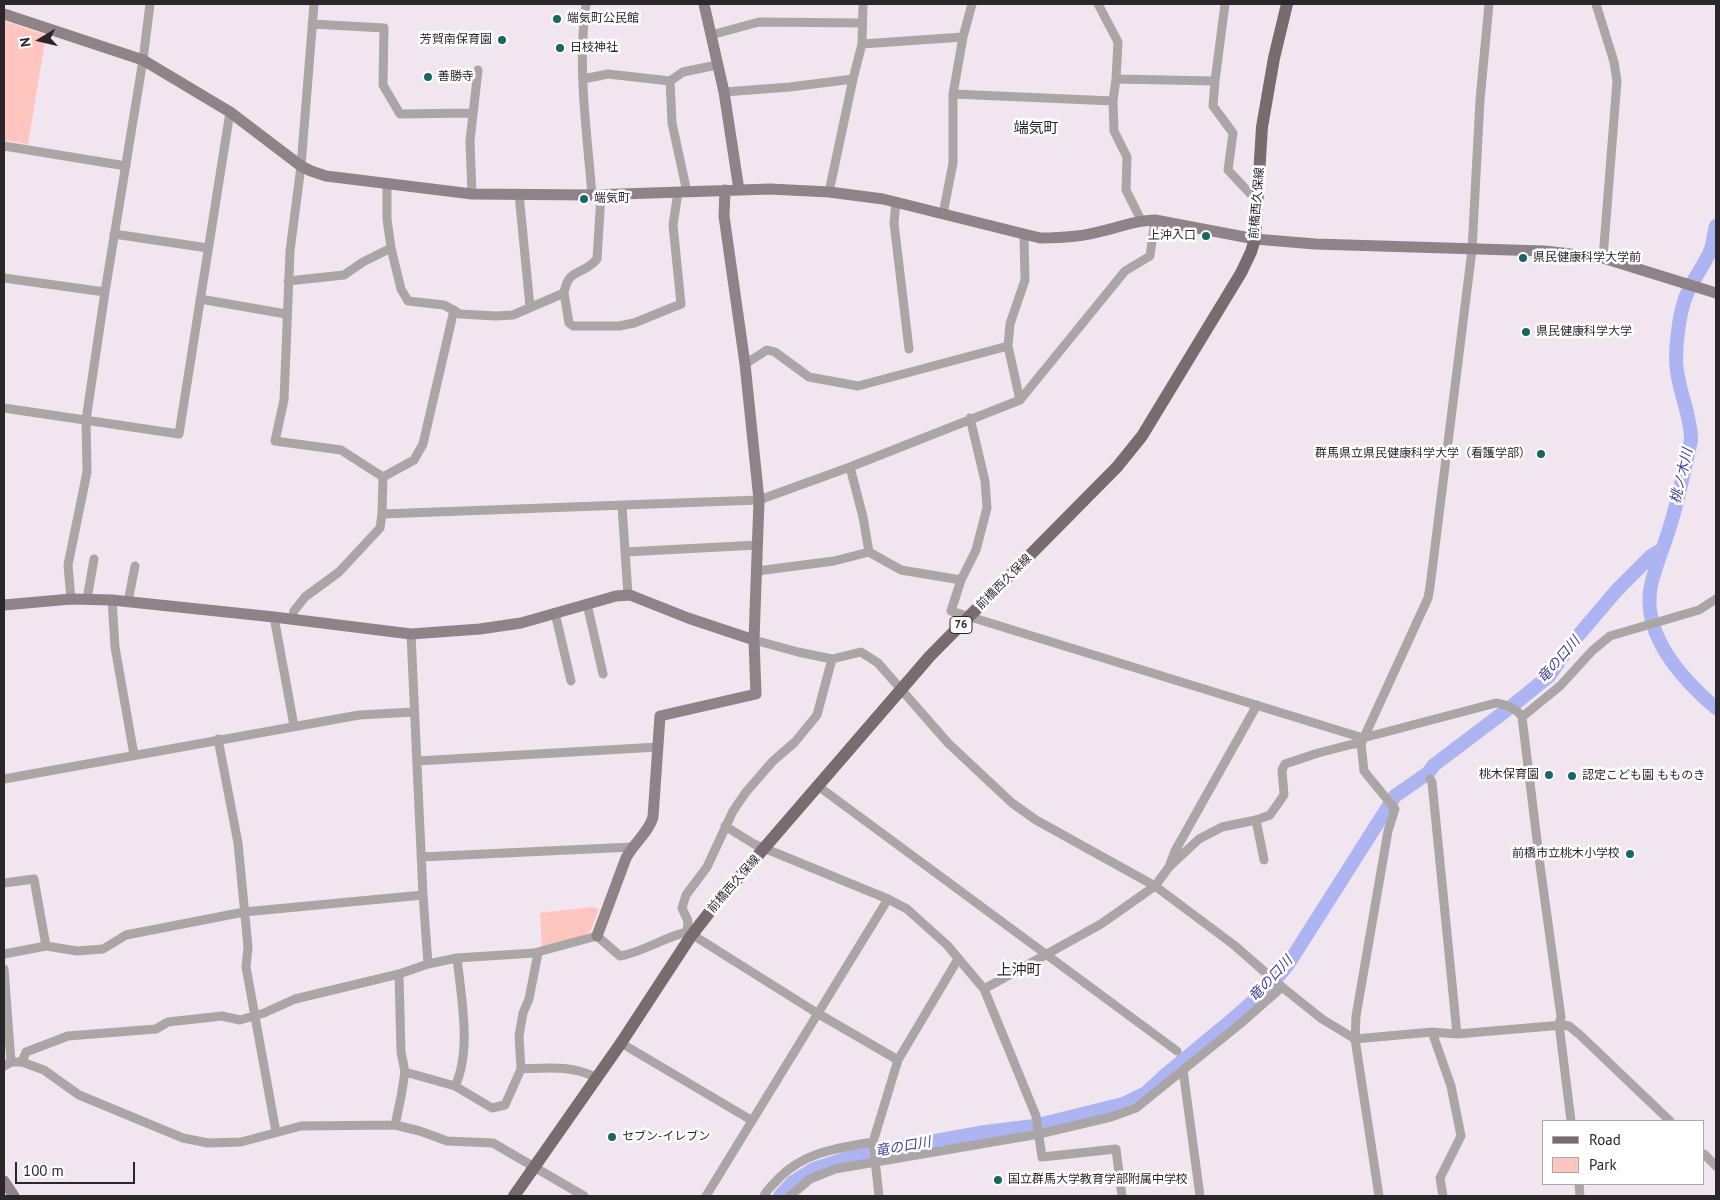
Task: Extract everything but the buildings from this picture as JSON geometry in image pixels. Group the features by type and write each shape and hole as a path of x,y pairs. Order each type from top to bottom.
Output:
{"main road":[{"name":"前橋西久保線","path":"514,1196 621,1043 689,934 930,656 1117,468 1142,436 1251,252 1255,239 1262,127 1274,58 1287,4"}],"street":[{"path":"71,599 68,565 87,472 86,420 104,292 143,60 150,4"},
{"path":"314,4 301,166 290,251 284,400 275,441 341,450 384,478"},
{"path":"586,4 582,30 583,79 597,195 598,259 591,266 570,276 566,282 564,293 569,323 573,326 619,326 634,323 681,304 673,225 682,192 672,123 670,81"},
{"path":"704,4 724,92 739,190"},
{"path":"829,192 862,44 863,4"},
{"path":"943,214 953,163 954,94 963,37 972,4"},
{"path":"1098,4 1118,42 1113,102 1114,131 1127,157 1126,190 1141,220"},
{"path":"1225,4 1213,106 1233,133 1228,170 1258,202"},
{"path":"1379,1196 1355,1040 1356,1016 1388,832 1394,808 1364,771 1362,741 1429,592 1472,250 1480,100 1489,4"},
{"path":"1596,4 1614,62 1617,81 1603,258"},
{"path":"4,14 143,60 230,112 301,166 326,176 472,194 597,195 770,189 829,192 896,202 1040,238 1060,238 1100,232 1141,220 1155,220 1255,239 1324,244 1544,251 1603,258 1716,293"},
{"path":"710,35 759,22 862,23"},
{"path":"312,24 384,28 383,85 400,114 472,113"},
{"path":"862,44 963,37"},
{"path":"583,79 608,74 670,81 683,72 717,65"},
{"path":"472,194 470,141 478,70"},
{"path":"724,92 790,88 853,79"},
{"path":"1116,79 1216,81"},
{"path":"954,94 1113,102"},
{"path":"4,408 179,434 230,112"},
{"path":"4,146 126,166"},
{"path":"387,185 387,218 390,248 401,289 408,301 444,304 460,314 496,316 513,315 564,293"},
{"path":"597,936 626,858 632,846 651,824 660,716 756,694 754,640 759,500 756,456 745,364 724,216 725,190"},
{"path":"519,194 530,307"},
{"path":"896,202 894,223 910,349"},
{"path":"382,514 759,500 850,467 970,418 1020,400 1125,271 1150,256 1155,220"},
{"path":"114,234 208,248"},
{"path":"1020,400 1008,346 1010,324 1025,280 1024,234"},
{"path":"288,282 344,275 363,262 390,248"},
{"path":"4,278 104,292"},
{"path":"200,300 286,314"},
{"path":"384,478 414,460 423,444 454,310"},
{"path":"745,364 767,350 774,352 808,377 858,386 1008,346"},
{"path":"970,418 985,481 987,508 976,550 961,580 951,611 1257,705 1362,741"},
{"path":"850,467 863,517 869,552"},
{"path":"292,619 294,611 305,596 340,572 380,528 384,478"},
{"path":"622,506 628,595"},
{"path":"625,552 758,545"},
{"path":"757,571 834,561 869,552 901,570 961,580"},
{"path":"87,599 94,560"},
{"path":"128,602 135,566"},
{"path":"4,605 71,599 112,600 411,634 480,629 521,623 616,596 628,595 754,640 798,652 832,659 861,652 878,664 948,744 1012,803 1036,820 1155,886 1234,945 1322,1019 1355,1040 1432,1032 1457,1034 1559,1024 1569,1026 1669,1120"},
{"path":"1521,714 1560,686 1602,642 1617,633 1699,610 1716,599"},
{"path":"112,600 115,647 134,755"},
{"path":"587,604 603,674"},
{"path":"555,614 571,681"},
{"path":"274,617 294,726"},
{"path":"411,634 428,964"},
{"path":"689,934 688,921 682,908 686,895 707,866 733,810 756,780 773,761 795,742 817,715 832,659"},
{"path":"984,989 1101,924 1155,886 1169,867 1200,839 1222,827 1270,815 1284,795 1282,770 1285,764 1496,703 1502,704 1521,714"},
{"path":"1169,867 1175,851 1257,705"},
{"path":"4,780 359,715 414,712"},
{"path":"1521,714 1540,870 1561,1017 1559,1024 1571,1120"},
{"path":"218,740 238,843 248,947 246,967 276,1132"},
{"path":"417,761 658,747"},
{"path":"1430,779 1432,782 1457,1034"},
{"path":"818,786 1177,1051"},
{"path":"1256,820 1264,860"},
{"path":"725,826 754,844 888,899 907,909 947,945 984,989 1036,1116 1042,1158 1116,1149 1122,1196"},
{"path":"421,856 632,846"},
{"path":"4,883 34,879 46,946"},
{"path":"4,954 46,946 77,951 103,949 126,935 244,912 423,895"},
{"path":"706,1196 888,899"},
{"path":"597,936 620,956 633,954 679,934 689,934 817,1013 898,1060"},
{"path":"22,1062 26,1052 68,1036 156,1029 168,1022 222,1016 240,1020 264,1013 295,998 399,974 428,964 457,958 538,952 597,936"},
{"path":"405,1072 455,1086 492,1108 505,1104 521,1069 519,1036 522,1013 529,999 538,952"},
{"path":"455,1086 465,1038 457,958"},
{"path":"879,1196 873,1143 898,1060 958,959"},
{"path":"4,969 8,1064 22,1062 44,1070 79,1095 183,1138 208,1143 241,1142 302,1126 395,1125 420,1131 447,1141 494,1142 584,1196"},
{"path":"395,1125 402,1097 405,1072 401,1052 399,974"},
{"path":"790,1196 810,1179 835,1169 1111,1118 1136,1108 1240,1024 1282,987"},
{"path":"1432,1032 1451,1086 1461,1136 1440,1178 1443,1196"},
{"path":"621,1043 751,1120"},
{"path":"521,1069 569,1068 584,1071 597,1078"},
{"path":"1183,1070 1200,1196"},
{"path":"764,1196 786,1171 811,1156 838,1148 873,1143"},
{"path":"1705,1155 1716,1166"},
{"path":"4,1181 14,1196"}],"green space":[{"path":"4,21 46,35 28,144 4,140"},
{"path":"592,907 599,909 591,930 585,936 542,947 540,913"}],"waterway":[{"name":"桃ノ木川","path":"1716,226 1711,249 1689,290 1680,320 1676,361 1689,420 1691,440 1669,531 1655,569 1651,585 1650,603 1652,621 1658,638 1667,654 1690,683 1716,708"},
{"name":"竜の口川","path":"780,1196 793,1182 814,1169 858,1155 985,1132 1034,1126 1123,1104 1146,1093 1270,986 1287,966 1395,796 1428,773 1434,765 1549,676 1571,644 1617,590 1651,556 1661,550"}],"place":[{"name":"端気町公民館","path":"557,19"},
{"name":"芳賀南保育園","path":"502,40"},
{"name":"日枝神社","path":"560,48"},
{"name":"善勝寺","path":"428,77"},
{"name":"端気町","path":"584,199"},
{"name":"上沖入口","path":"1206,236"},
{"name":"県民健康科学大学前","path":"1523,258"},
{"name":"県民健康科学大学","path":"1526,332"},
{"name":"群馬県立県民健康科学大学（看護学部）","path":"1541,454"},
{"name":"桃木保育園","path":"1549,775"},
{"name":"認定こども園 もものき","path":"1572,776"},
{"name":"前橋市立桃木小学校","path":"1630,854"},
{"name":"セブン-イレブン","path":"612,1137"},
{"name":"国立群馬大学教育学部附属中学校","path":"998,1180"}],"district":[{"name":"端気町","path":"1036,129"},
{"name":"上沖町","path":"1019,971"}]}
